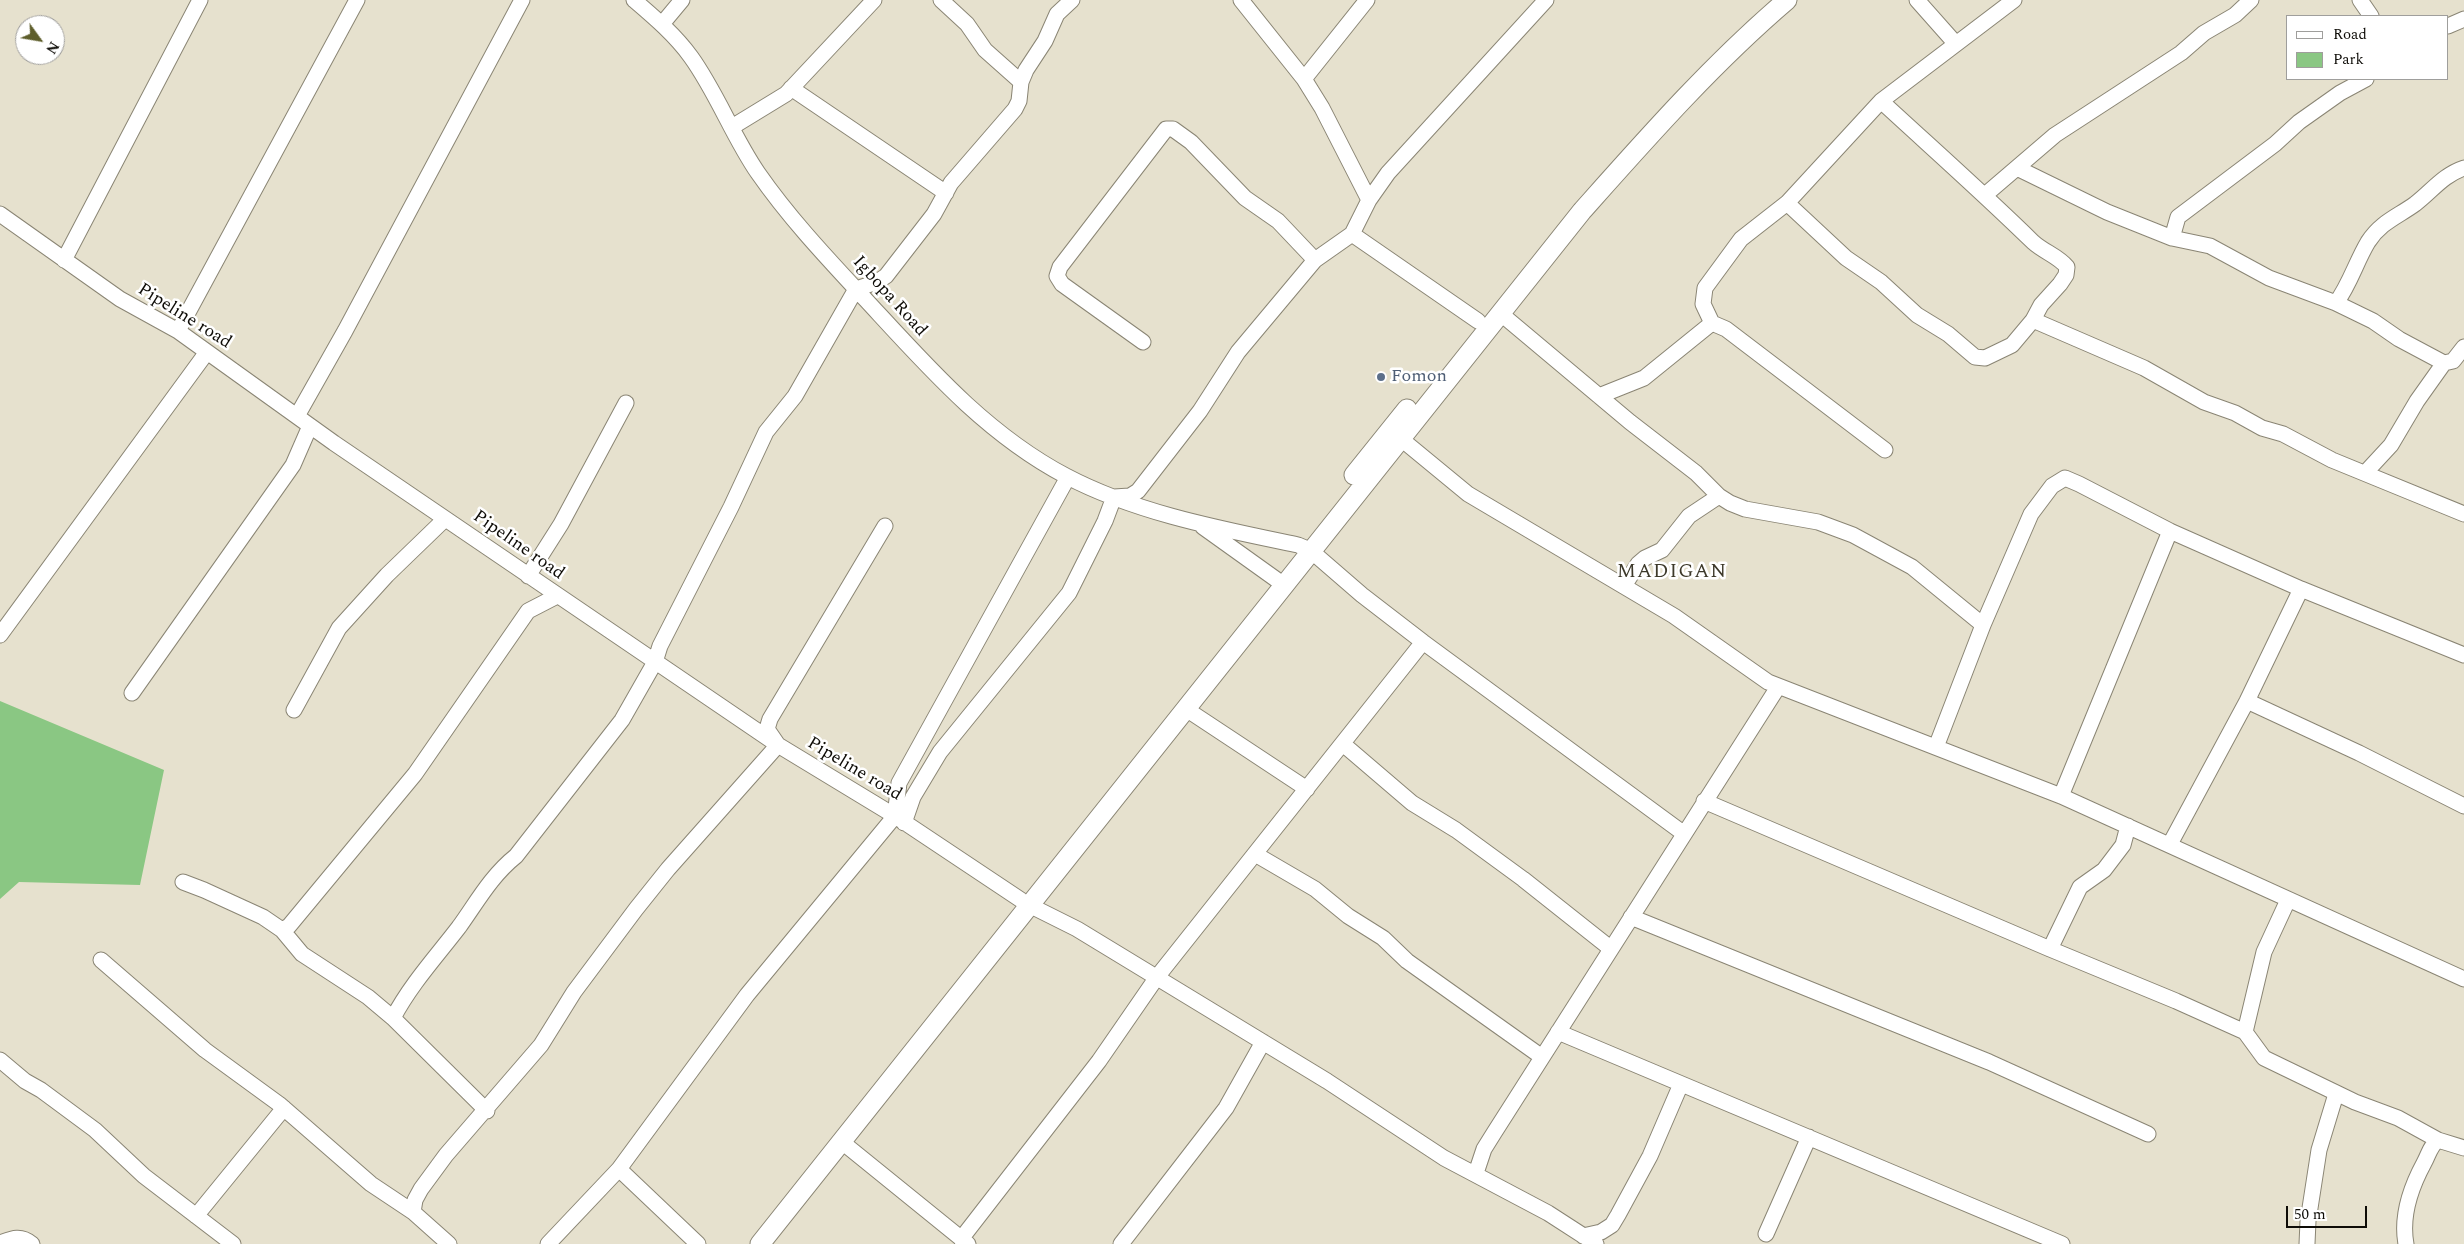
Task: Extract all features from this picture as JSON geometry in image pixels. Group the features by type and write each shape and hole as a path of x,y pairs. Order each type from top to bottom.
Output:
{"main road":[{"path":"748,1244 1025,902 1186,709 1304,548 1478,321 1572,203 1639,126 1742,21 1767,0"},
{"path":"1304,548 1400,438 1582,211 1649,135 1751,30 1787,0"},
{"path":"760,1244 842,1142 1178,703 1279,581"}],"street":[{"path":"64,260 200,0"},
{"path":"178,331 357,0"},
{"path":"297,416 345,331 522,0"},
{"name":"Igbopa Road","path":"634,0 662,24 692,58 758,172 793,219 924,363 1001,436 1068,477 1114,496 1198,524"},
{"path":"662,24 682,0"},
{"path":"732,127 786,94 874,0"},
{"path":"941,0 966,24 985,50 1021,82"},
{"path":"393,1018 415,982 472,909 488,883 503,866 516,856 622,720 655,662 660,646 731,507 766,432 794,396 856,289 877,282 886,276 934,214 957,175 1015,109 1019,101 1021,82 1048,36 1057,14 1072,0"},
{"path":"1240,0 1304,79 1322,108 1368,200"},
{"path":"1304,79 1367,0"},
{"path":"548,1244 618,1169 747,995 899,820 940,752 1069,593 1105,522 1114,496 1130,496 1138,491 1200,412 1238,352 1315,260 1352,234 1368,200 1388,173 1546,0"},
{"path":"1918,0 1956,44"},
{"path":"1885,450 1726,329 1712,323 1703,304 1705,288 1741,239 1787,203 1881,101 1999,14 2014,0"},
{"path":"1985,196 2055,135 2181,53 2204,33 2235,14 2251,0"},
{"path":"2360,0 2370,15"},
{"path":"2449,26 2464,19"},
{"path":"2172,238 2178,217 2275,144 2298,122 2340,93 2364,80"},
{"path":"791,88 946,194"},
{"path":"1787,203 1846,258 1881,282 1917,315 1948,334 1976,357 1984,358 2012,345 2033,320 2040,305 2066,275 2066,267 2061,261 2039,248 1881,101"},
{"path":"1143,342 1062,284 1057,276 1060,267 1166,129 1173,129 1191,142 1245,198 1278,222 1315,260"},
{"path":"2017,168 2107,212 2172,238 2210,246 2269,278 2336,303 2373,321 2399,339 2444,363 2453,361 2464,347"},
{"path":"2336,303 2346,290 2366,245 2380,228 2398,213 2415,204 2451,173 2464,168"},
{"name":"Pipeline road","path":"0,214 120,299 178,331 310,426 778,745 899,820 1025,902 1077,929 1328,1081 1444,1158 1476,1173 1548,1213 1590,1240"},
{"path":"1352,234 1478,321"},
{"path":"1500,313 1599,396 1696,472 1719,496 1745,509 1818,522 1853,535 1912,567 1983,625"},
{"path":"2033,320 2144,368 2204,402 2235,413 2262,428 2290,437 2332,460 2366,472 2464,514"},
{"path":"1599,396 1644,378 1712,323"},
{"path":"0,635 207,352"},
{"path":"2366,472 2391,445 2417,401 2444,363"},
{"path":"528,576 561,524 626,403"},
{"path":"132,693 293,464 310,426"},
{"path":"1400,438 1468,494 1686,624 1754,673 1778,687 2060,796 2170,844 2288,900 2464,979"},
{"path":"899,820 899,783 1068,477"},
{"path":"1936,747 1983,625 2031,514 2043,497 2060,480 2070,479 2170,531 2301,589 2464,656"},
{"path":"1624,586 1638,564 1645,558 1662,550 1689,516 1719,496"},
{"path":"294,710 339,628 387,575 445,519"},
{"path":"1198,524 1304,548 1423,642 1683,833"},
{"path":"1198,524 1279,581"},
{"path":"413,1212 415,1200 421,1189 446,1155 541,1045 574,992 652,889 778,745 766,729 770,719 885,526"},
{"path":"2060,796 2170,531"},
{"path":"2170,844 2247,701 2301,589"},
{"path":"282,930 290,926 414,774 528,611 557,596"},
{"path":"842,1142 964,1241 1099,1061 1157,978 1423,642"},
{"path":"1476,1173 1484,1149 1683,833 1778,687"},
{"path":"2247,701 2359,753 2464,806"},
{"path":"1186,709 1307,789"},
{"path":"1343,744 1412,803 1456,830 1523,879 1610,948"},
{"path":"1704,802 2176,1001 2245,1032 2259,1054 2264,1058 2336,1094 2368,1108 2398,1118 2434,1140 2464,1148"},
{"path":"2050,949 2080,887 2104,870 2123,845 2128,826"},
{"path":"1255,854 1315,889 1348,916 1383,938 1407,961 1542,1057"},
{"path":"183,882 263,917 282,930 302,954 368,997 393,1018 486,1110"},
{"path":"2245,1032 2264,952 2288,900"},
{"path":"1631,916 1989,1062 2148,1134"},
{"path":"101,960 206,1050 284,1108 371,1184 413,1212 449,1244"},
{"path":"1558,1032 2062,1244"},
{"path":"1121,1244 1226,1108 1263,1042"},
{"path":"0,1060 25,1081 41,1090 95,1130 144,1176 233,1244"},
{"path":"1590,1240 1612,1225 1618,1215 1650,1156 1681,1084"},
{"path":"2308,1244 2308,1221 2319,1150 2336,1094"},
{"path":"196,1216 284,1108"},
{"path":"1766,1234 1809,1138"},
{"path":"2406,1244 2407,1207 2417,1174 2434,1140"},
{"path":"618,1169 698,1244"},
{"path":"0,1243 14,1237 25,1238 32,1244"}],"green space":[{"path":"0,701 164,770 140,885 19,882 0,899"}],"place":[{"name":"Fomon","path":"1381,377"}],"district":[{"name":"MADIGAN","path":"1672,573"}]}
